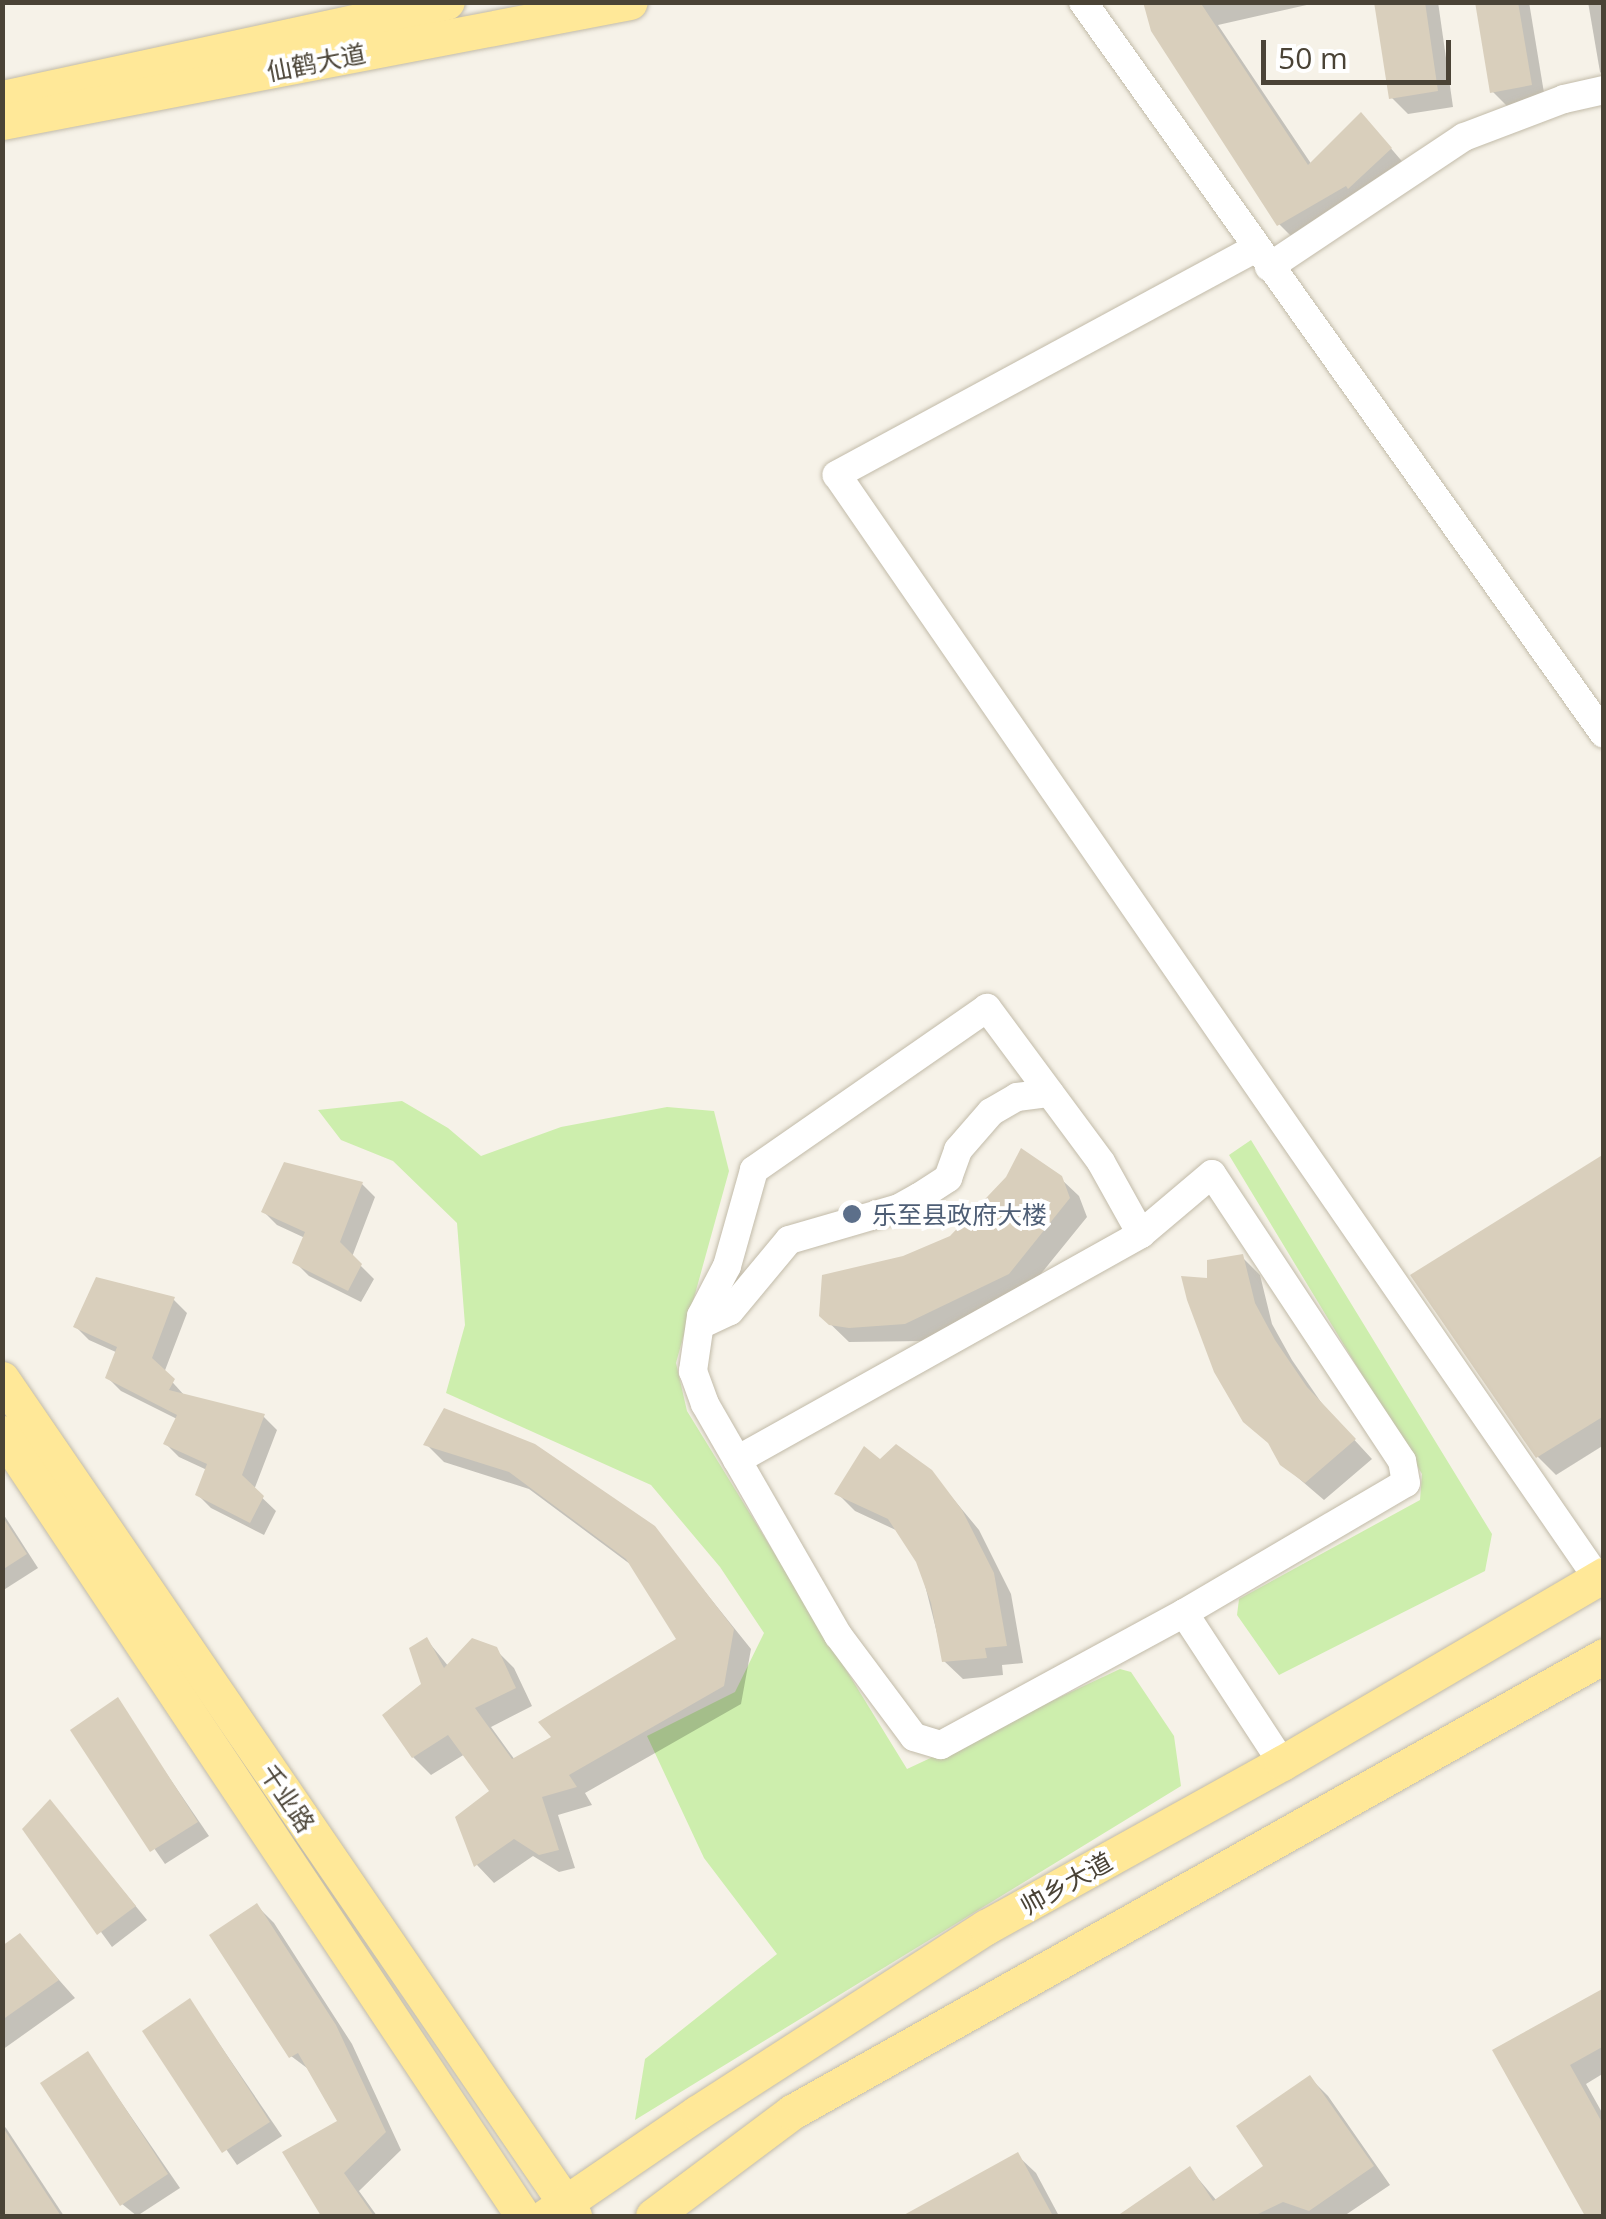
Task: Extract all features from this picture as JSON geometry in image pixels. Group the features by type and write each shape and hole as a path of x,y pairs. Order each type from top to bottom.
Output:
{"main road":[{"name":"仙鹤大道","path":"2,98 448,2"},
{"name":"仙鹤大道","path":"2,122 630,2"},
{"name":"千业路","path":"2,1379 561,2212"},
{"name":"千业路","path":"2,1433 523,2216"},
{"name":"帅乡大道","path":"561,2212 986,1927 1282,1763 1601,1577"},
{"path":"653,2216 792,2112 1600,1668"}],"street":[{"path":"1084,2 1604,734"},
{"path":"1601,1577 837,475 1263,257 1464,138 1564,98 1604,90"},
{"path":"737,1460 1140,1234 1212,1174 1402,1461 1406,1483 1184,1613 941,1745 914,1737 838,1635 737,1460 705,1404 693,1371 700,1325 727,1266 754,1170 987,1008 1102,1162 1140,1234"},
{"path":"700,1325 730,1311 789,1240 899,1208 919,1198 948,1178 958,1150 992,1112 1017,1098 1050,1092"},
{"path":"1184,1613 1282,1763"}],"green space":[{"path":"402,1101 448,1128 481,1156 561,1127 667,1107 714,1111 729,1171 676,1363 687,1411 907,1769 1120,1669 1131,1672 1174,1736 1181,1786 635,2120 645,2059 777,1954 704,1858 647,1736 735,1692 764,1633 720,1567 651,1485 446,1393 465,1325 457,1223 393,1161 341,1140 318,1110"},
{"path":"1251,1140 1492,1534 1485,1571 1279,1675 1237,1615 1239,1599 1420,1500 1422,1474 1229,1155"}],"building":[{"path":"1143,2 1200,2 1308,165 1361,112 1392,148 1348,189 1346,186 1277,226 1151,31"},
{"path":"1374,2 1425,2 1438,91 1389,99"},
{"path":"1475,2 1518,2 1532,85 1490,93"},
{"path":"1021,1148 1062,1176 1070,1198 1009,1274 905,1324 849,1328 829,1325 819,1316 822,1275 903,1256 950,1236 1006,1177"},
{"path":"1604,1154 1604,1416 1536,1458 1410,1275"},
{"path":"284,1162 363,1182 340,1242 362,1264 348,1291 292,1263 305,1232 261,1212"},
{"path":"1243,1254 1255,1303 1275,1340 1307,1387 1356,1439 1305,1483 1280,1465 1268,1443 1243,1422 1214,1372 1187,1300 1181,1276 1207,1278 1207,1260"},
{"path":"96,1277 175,1297 152,1358 175,1379 169,1390 265,1414 242,1475 264,1496 250,1523 195,1495 207,1464 163,1444 177,1415 105,1378 117,1347 73,1327"},
{"path":"444,1408 535,1444 655,1526 734,1629 724,1686 569,1775 577,1787 542,1797 559,1850 539,1855 514,1839 474,1867 455,1817 489,1791 448,1735 412,1758 382,1715 421,1684 409,1648 427,1637 444,1668 472,1638 497,1647 516,1688 475,1708 512,1759 551,1737 538,1722 676,1639 626,1559 509,1472 423,1445"},
{"path":"896,1444 932,1470 962,1510 994,1573 1007,1646 985,1648 987,1658 942,1662 931,1603 916,1562 888,1519 834,1494 864,1446 880,1459"},
{"path":"2,1516 27,1554 2,1570"},
{"path":"118,1697 198,1822 150,1852 70,1730"},
{"path":"50,1799 136,1906 97,1935 22,1829"},
{"path":"257,1903 336,2025 386,2132 344,2173 374,2216 321,2216 282,2152 337,2121 298,2053 289,2058 209,1935"},
{"path":"20,1933 59,1980 2,2020 2,1946"},
{"path":"1604,1988 1604,2046 1570,2065 1604,2126 1604,2216 1585,2216 1492,2050"},
{"path":"190,1998 270,2122 222,2153 142,2031"},
{"path":"88,2051 168,2174 120,2206 40,2083"},
{"path":"1310,2075 1374,2166 1309,2211 1283,2202 1254,2216 1117,2216 1190,2166 1213,2201 1263,2166 1236,2126"},
{"path":"2,2126 61,2216 2,2216"},
{"path":"1018,2152 1053,2216 902,2216"}],"place":[{"name":"乐至县政府大楼","path":"852,1214"}]}
